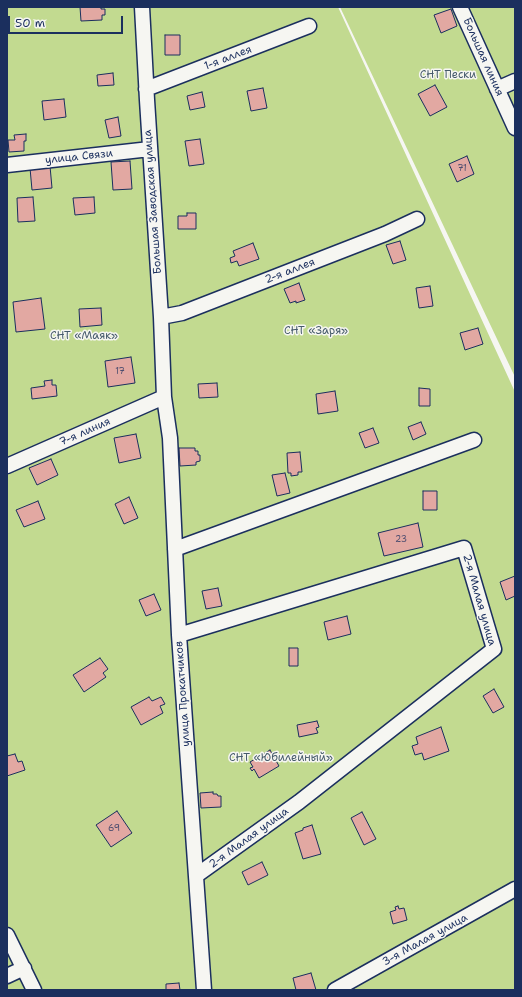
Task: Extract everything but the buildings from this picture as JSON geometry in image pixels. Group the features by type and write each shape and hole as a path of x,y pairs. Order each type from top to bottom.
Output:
{"street":[{"name":"Большая Заводская улица","path":"142,7 161,317 164,397"},
{"name":"Большая линия","path":"460,7 515,128"},
{"name":"1-я аллея","path":"146,89 309,26"},
{"path":"497,89 515,81"},
{"name":"улица Связи","path":"7,165 150,149"},
{"name":"2-я аллея","path":"161,317 182,313 385,234 417,219"},
{"name":"7-я линия","path":"7,466 164,397"},
{"name":"улица Прокатчиков","path":"164,397 170,438 179,635 204,990"},
{"path":"175,549 474,440"},
{"name":"2-я Малая улица","path":"179,635 464,548 494,649 299,802 196,875"},
{"name":"3-я Малая улица","path":"335,990 515,889"},
{"path":"7,934 34,990"},
{"path":"7,976 24,968"}],"green space":[{"path":"7,7 338,7 515,392 515,990 7,990"},
{"name":"СНТ Пески","path":"340,7 515,7 515,377"}],"park label":[{"name":"СНТ «Заря»","path":"316,331"},
{"name":"СНТ «Маяк»","path":"84,336"},
{"name":"СНТ «Юбилейный»","path":"281,758"}]}
